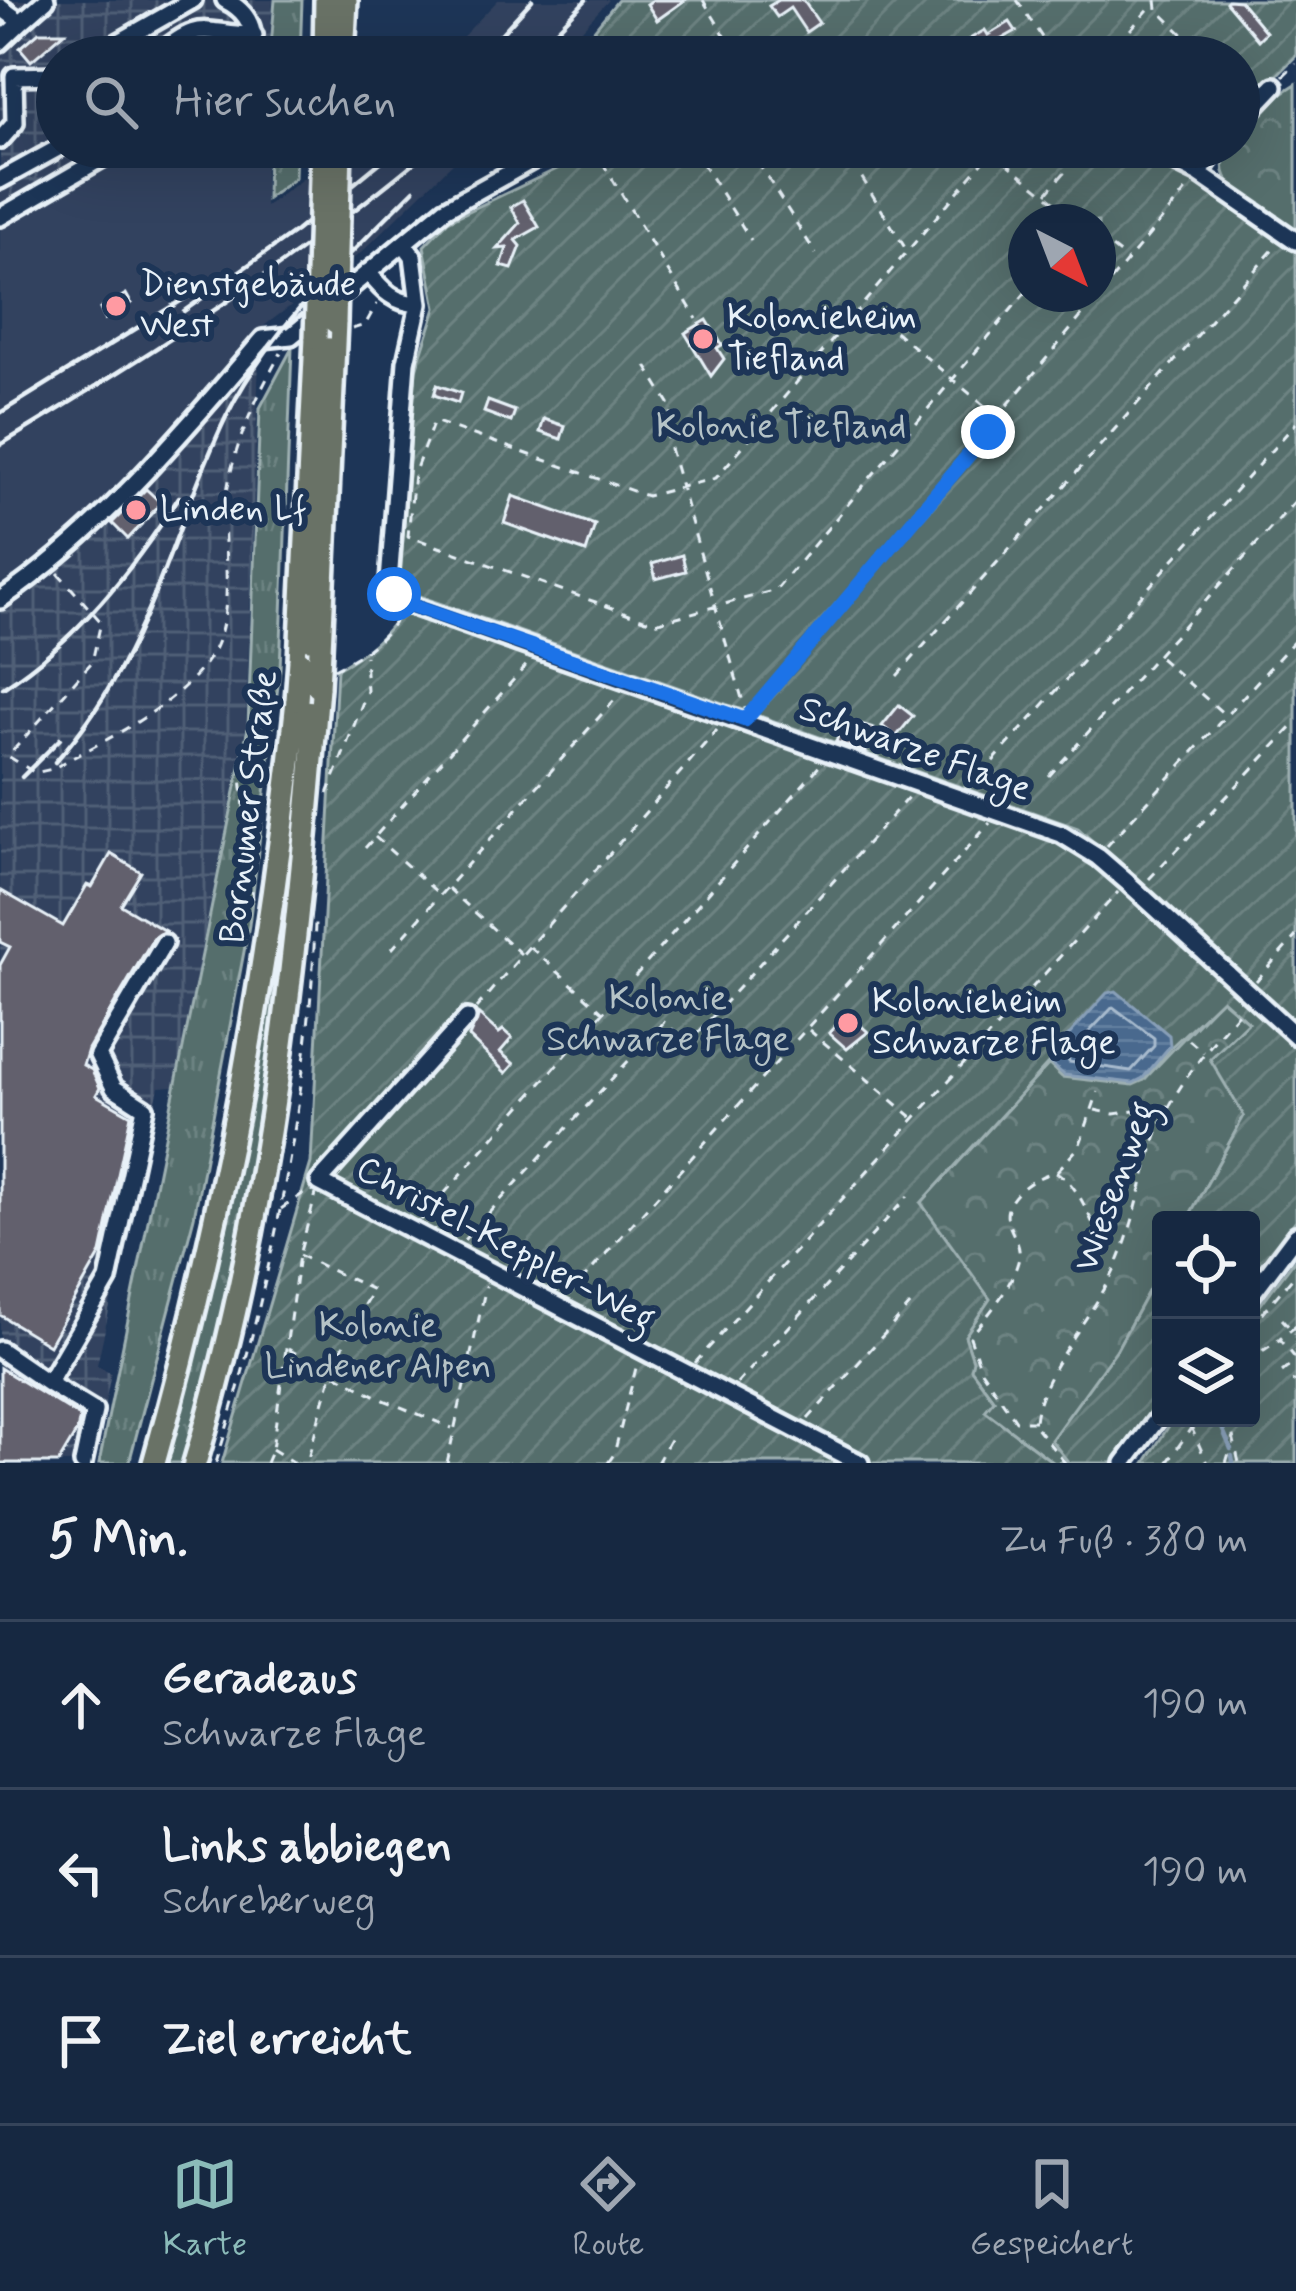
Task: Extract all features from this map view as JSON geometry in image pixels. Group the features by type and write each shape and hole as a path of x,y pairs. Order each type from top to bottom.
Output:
{"main road":[{"path":"325,36 326,0"},
{"path":"345,36 346,0"},
{"name":"Bornumer Straße","path":"195,1463 234,1323 265,1171 288,1006 318,687 310,656 321,168"},
{"name":"Bornumer Straße","path":"154,1463 203,1279 244,1086 278,870 287,702 310,656 343,325 340,168"}],"street":[{"path":"0,42 46,0"},
{"path":"130,36 193,0"},
{"path":"225,0 243,12 254,35"},
{"path":"0,7 21,22"},
{"path":"183,36 209,28 254,35"},
{"path":"0,60 14,76 15,123 0,140"},
{"path":"14,76 36,78"},
{"path":"1260,101 1274,86"},
{"path":"0,180 36,160"},
{"path":"0,217 85,168"},
{"path":"0,600 51,565 167,450 263,339 291,336 445,209 518,168"},
{"path":"1187,168 1291,237"},
{"path":"1199,174 1203,168"},
{"path":"404,244 413,256 418,304 406,362 389,582 394,594 407,604"},
{"path":"368,272 401,303 418,304"},
{"name":"Schwarze Flage","path":"407,604 742,716 831,753 1061,834 1098,856 1296,1036"},
{"path":"48,1383 108,1280 145,1108 114,1088 98,1055 164,943"},
{"name":"Christel-Keppler-Weg","path":"467,1018 319,1182 860,1463"},
{"path":"1260,1282 1296,1235"},
{"path":"0,1350 94,1411 83,1463"},
{"path":"1124,1463 1152,1426"}],"path":[{"path":"703,0 725,36"},
{"path":"1017,0 1041,36"},
{"path":"1125,36 1155,1"},
{"path":"1155,1 1156,9 1184,36"},
{"path":"1274,86 1296,63"},
{"path":"606,168 697,320"},
{"path":"705,168 751,240"},
{"path":"761,168 816,254"},
{"path":"856,168 908,253"},
{"path":"979,168 716,478 647,496 434,422 414,473 408,536 655,622 776,590 1009,312"},
{"path":"1012,168 1057,204"},
{"path":"1046,195 1068,168"},
{"path":"467,1018 742,716 999,418 1199,174"},
{"path":"1168,199 1175,204"},
{"path":"897,676 1291,237"},
{"path":"1116,251 1128,261"},
{"path":"343,325 365,325 385,292"},
{"path":"864,306 999,418"},
{"path":"51,565 101,622 92,662 8,756 35,773 52,769 154,712 206,663 225,618 225,506 240,447 251,408 291,336"},
{"path":"646,366 672,408 667,438 744,708 742,716"},
{"path":"960,798 1296,423"},
{"path":"1049,776 1296,500"},
{"path":"339,666 365,654 386,635 407,604"},
{"path":"1098,856 1296,639"},
{"path":"365,848 540,650"},
{"path":"323,798 332,790 367,692 365,654"},
{"path":"1157,656 1226,716"},
{"path":"392,949 631,681"},
{"path":"259,911 254,902 241,777 252,728 287,702"},
{"path":"686,1373 914,1118 1296,723"},
{"path":"410,1232 831,753"},
{"path":"453,1253 664,1022 689,1043 921,784"},
{"path":"556,1308 999,813"},
{"path":"375,837 440,896"},
{"path":"447,888 523,955"},
{"name":"Wiesenweg","path":"1035,1421 1045,1385 1097,1304 1119,1259 1160,1126 1204,1053 1296,936"},
{"path":"530,947 604,1013"},
{"path":"809,1030 914,1118"},
{"path":"1189,1040 1204,1053"},
{"path":"1065,1463 1044,1441 1035,1421 1016,1421 981,1370 970,1336 1003,1294 1018,1264 1020,1243 1008,1212 1022,1189 1040,1174 1056,1172 1079,1147 1098,1092"},
{"path":"1093,1110 1114,1114 1171,1106"},
{"path":"1056,1172 1082,1194 1100,1239 1119,1259"},
{"path":"278,1210 319,1182"},
{"path":"266,1463 272,1449 299,1255 319,1182"},
{"path":"728,1394 908,1196"},
{"path":"299,1255 373,1291 347,1331 307,1463"},
{"path":"447,1463 489,1273"},
{"path":"1258,1319 1296,1273"},
{"path":"799,1430 912,1303"},
{"path":"1260,1346 1264,1350 1294,1330 1282,1319"},
{"path":"1280,1339 1296,1360 1282,1372"},
{"path":"286,1348 384,1400 454,1429"},
{"path":"608,1463 640,1350"},
{"path":"1167,1463 1191,1427"},
{"path":"1191,1427 1207,1463"},
{"path":"1231,1427 1239,1463"},
{"path":"658,1463 672,1436"},
{"path":"272,1449 294,1463"},
{"path":"1226,1463 1228,1453 1236,1452"}],"shaded area":[{"path":"0,0 273,0 270,36 36,36 36,168 94,168 0,222"},
{"path":"498,0 609,0 576,36 463,36"},
{"path":"94,168 265,168 265,207 317,168 448,168 362,252 260,329 153,462 56,547 0,583 0,222"},
{"path":"260,329 246,727 174,1086 159,1087 97,1365 111,1373 93,1463 0,1463 0,583 56,547 153,462"}],"green space":[{"path":"275,0 302,0 301,36 272,36"},
{"path":"618,0 1296,0 1296,56 1260,92 1260,36 589,36"},
{"path":"1296,84 1296,232 1242,196 1224,173 1224,168 1260,168 1260,116"},
{"path":"268,168 295,168 295,178 267,199"},
{"name":"Kolonie Tiefland","path":"559,168 1174,168 1296,249 1296,1023 1078,828 399,589 416,370 436,308 424,246 448,221"},
{"path":"292,348 280,669 249,925 194,1217 129,1463 99,1463 248,727 260,408"},
{"name":"Kolonie Schwarze Flage","path":"407,604 1061,834 1296,1038 1296,1220 1260,1269 1260,1211 1192,1211 1244,1116 1210,1059 1248,1022 1222,999 1144,1080 1133,1085 1062,1077 1048,1064 921,1203 990,1299 965,1336 971,1369 994,1400 985,1411 1054,1463 222,1463 311,1163 337,669 359,656"},
{"path":"310,696 274,1048 222,1343 187,1463 164,1463 212,1272 251,1084"},
{"path":"1221,999 1248,1022 1244,1116 1192,1211 1152,1211 1152,1285 1117,1349 1071,1461 1054,1463 984,1410 994,1400 970,1368 973,1360 921,1203 1049,1064 1144,1080"},
{"path":"1296,1258 1296,1463 1145,1463 1168,1427 1260,1427 1260,1305"},
{"path":"1152,1285 1152,1414 1116,1463 1069,1463 1051,1440 1117,1349"}],"water":[{"path":"1116,991 1169,1035 1170,1046 1133,1083 1064,1075 1050,1063 1050,1056 1107,993"}],"building":[{"path":"685,0 657,20 647,4"},
{"path":"779,0 803,0 819,23 806,32 790,8 777,17 769,6"},
{"path":"1240,1 1266,32 1260,38 1255,36 1226,2"},
{"path":"1010,22 1016,31 1007,36 975,36 985,30 988,35"},
{"path":"39,32 65,32 36,36 36,57 31,61 20,48"},
{"path":"523,200 539,227 516,240 521,246 512,269 501,266 507,248 497,249 520,223 511,207"},
{"name":"Dienstgebäude West","path":"126,294 131,303 105,319 100,309"},
{"name":"Kolonieheim Tiefland","path":"707,320 722,345 717,348 724,359 711,376 685,333"},
{"path":"437,385 461,393 458,403 434,395"},
{"path":"488,401 515,411 511,422 484,412"},
{"path":"544,419 565,426 561,439 540,432"},
{"name":"Linden Lf","path":"146,489 161,503 128,539 112,523"},
{"path":"513,496 595,525 586,552 504,523"},
{"path":"682,555 686,571 656,579 652,564"},
{"path":"899,705 913,716 896,737 882,726"},
{"path":"857,723 874,728 866,752 836,742 842,725 855,729"},
{"path":"111,854 141,872 121,905 165,931 154,937 83,1065 92,1070 100,1088 96,1095 131,1115 101,1253 49,1345 0,1315 0,965 10,947 0,942 0,890 63,926"},
{"name":"Kolonieheim Schwarze Flage","path":"847,1013 868,1032 847,1049 829,1033"},
{"path":"479,1015 512,1038 500,1052 514,1064 506,1073 469,1037"},
{"path":"0,1368 80,1417 58,1463 0,1463"}],"waterway":[{"path":"1222,1427 1231,1449"},
{"path":"1232,1456 1233,1463"}],"railway":[{"path":"499,36 532,0"},
{"path":"551,36 586,0"},
{"path":"184,311 296,231 373,168"},
{"path":"0,445 222,305 408,168"},
{"path":"55,762 87,723 135,639 206,462 244,385 311,296 414,190"},
{"path":"0,413 195,292"},
{"path":"3,688 79,626 142,552 179,497"},
{"path":"22,777 60,739"}],"place":[{"name":"Dienstgebäude West","path":"116,306"},
{"name":"Kolonieheim Tiefland","path":"703,339"},
{"name":"Linden Lf","path":"136,510"},
{"name":"Kolonieheim Schwarze Flage","path":"848,1023"}],"route":[{"path":"394,594 407,604 745,720 988,432"}],"park label":[{"name":"Kolonie Lindener Alpen","path":"378,1346"}]}
